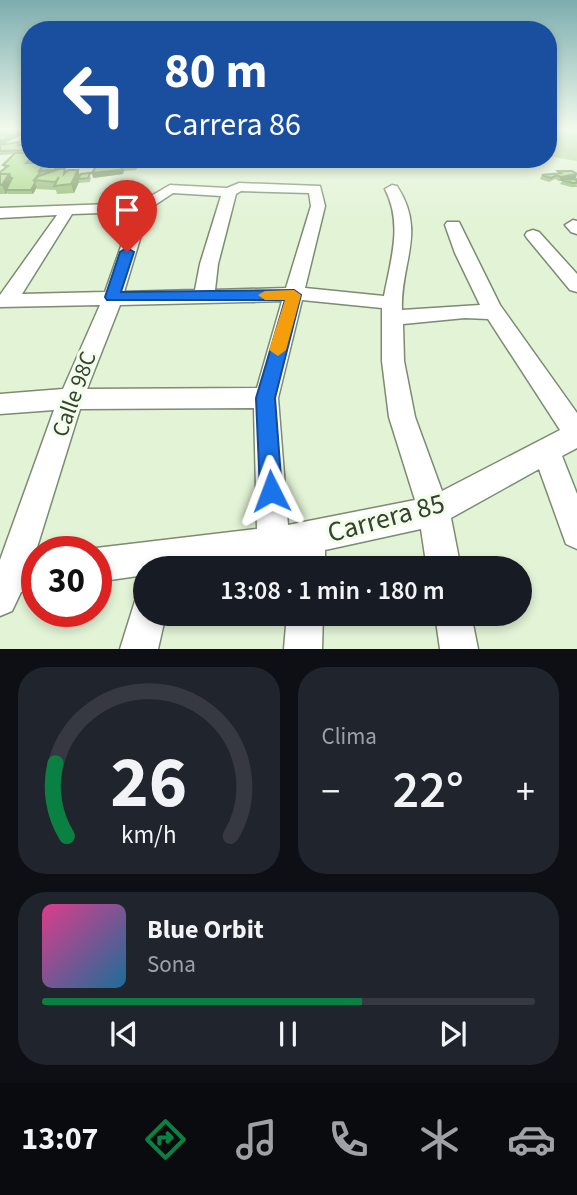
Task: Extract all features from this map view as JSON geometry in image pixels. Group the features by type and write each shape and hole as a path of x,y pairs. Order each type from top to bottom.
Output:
{"street":[{"path":"0,213 149,202 170,189 229,192 239,187 315,189 318,206 266,398 273,542"},
{"path":"392,189 398,200 405,231 392,311 393,360 402,417 434,511 442,556"},
{"path":"205,297 209,264 229,192"},
{"name":"Calle 98C","path":"16,583 11,542 113,297 149,202"},
{"path":"4,300 69,208"},
{"path":"453,225 459,244 496,312 577,434"},
{"path":"533,235 577,286"},
{"path":"4,300 338,296 392,311 496,312"},
{"path":"0,404 71,399 266,398"},
{"name":"Carrera 85","path":"199,556 273,542 309,553 434,511 577,434"},
{"path":"546,451 577,533"},
{"name":"Carrera 85","path":"112,565 133,564"},
{"path":"139,649 145,626"},
{"path":"303,649 304,626"},
{"path":"455,626 459,649"}],"building":[{"path":"9,159 21,159 21,168 41,168 31,190 6,190 12,178 9,174 0,174 8,166 3,165"},
{"path":"42,168 56,168 54,170 39,171"},
{"path":"95,168 122,168 121,170 92,173"},
{"path":"65,169 64,174 68,170 78,170 71,184 54,186 59,177 55,182 34,180 39,176"},
{"path":"558,171 572,171 577,174 551,178 542,175 561,173"},
{"path":"90,173 88,178 78,179 81,174"},
{"path":"0,174 9,174 2,185 0,185"},
{"path":"576,179 577,183 562,180"}],"slow traffic":[{"path":"265,295 294,295 278,350"}],"route":[{"path":"127,252 113,297 294,295 266,398 271,491"}]}
